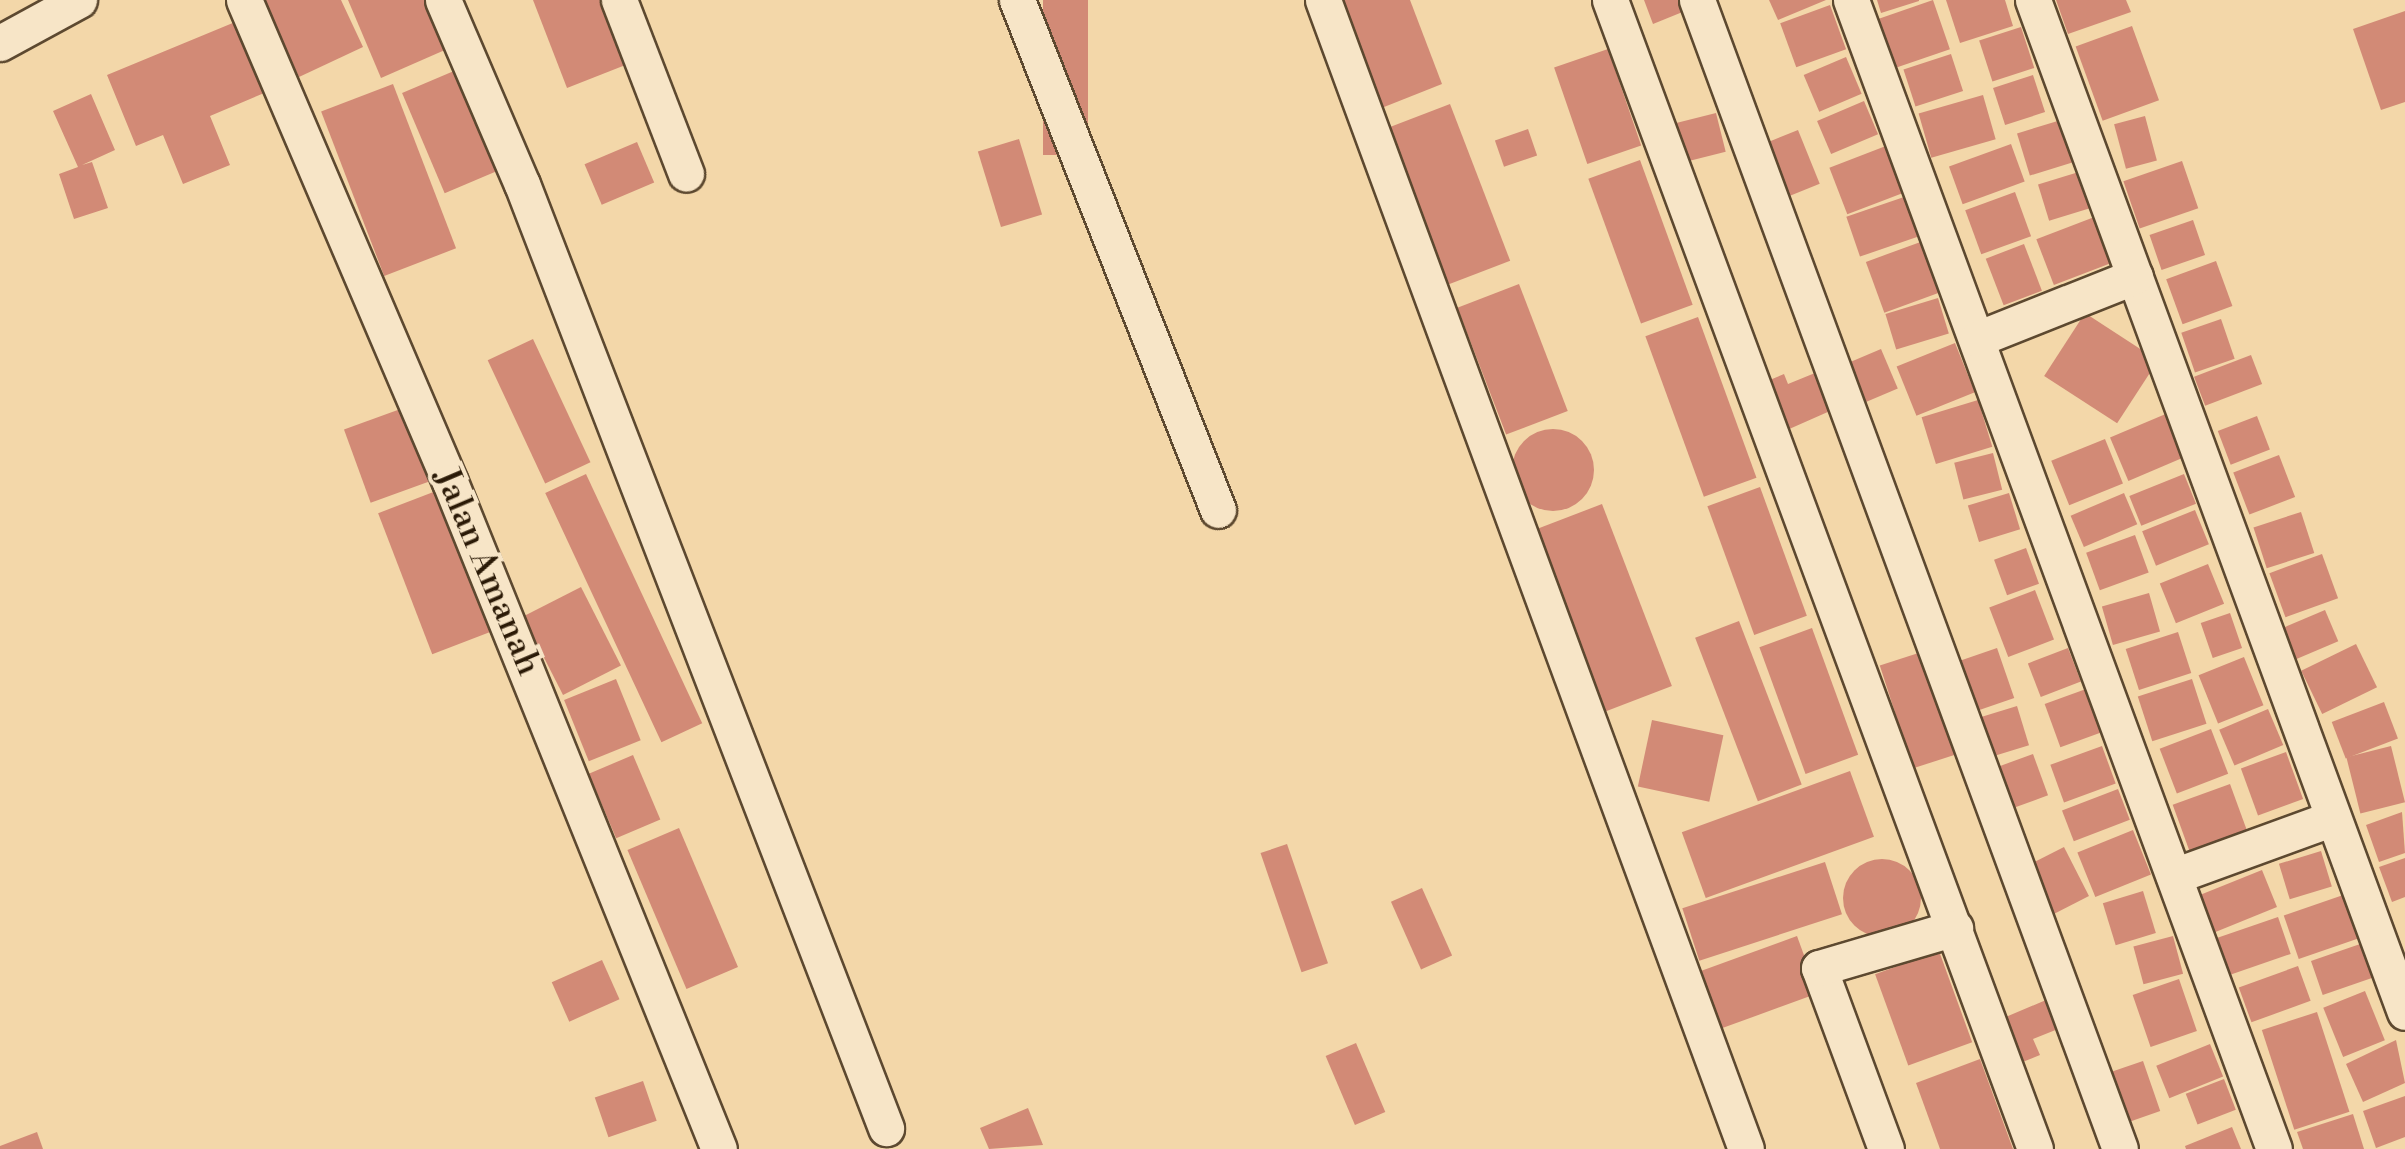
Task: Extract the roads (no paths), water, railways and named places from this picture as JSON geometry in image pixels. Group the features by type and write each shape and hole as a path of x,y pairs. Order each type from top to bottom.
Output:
{"street":[{"path":"0,42 78,0"},
{"name":"Jalan Amanah","path":"244,0 450,482 720,1149"},
{"path":"443,0 528,198 886,1128"},
{"path":"619,0 686,174"},
{"path":"1017,0 1218,510"},
{"path":"1323,0 1746,1149"},
{"path":"1610,0 2036,1149"},
{"path":"1697,0 2120,1149"},
{"path":"1851,0 2274,1149"},
{"path":"2033,0 2405,1012"},
{"path":"1977,338 2135,276"},
{"path":"2174,876 2333,818"},
{"path":"1886,1149 1819,968 1956,928"}]}
